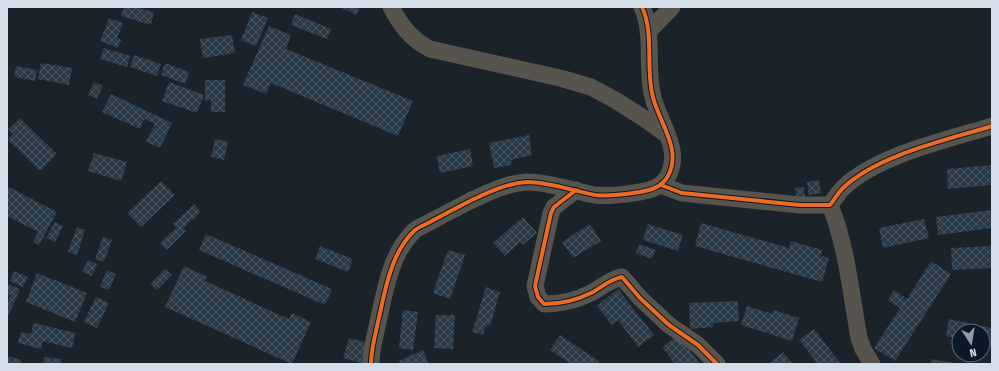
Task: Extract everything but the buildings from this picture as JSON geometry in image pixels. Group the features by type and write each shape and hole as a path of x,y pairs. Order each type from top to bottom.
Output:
{"street":[{"path":"391,7 399,21 408,32 419,44 430,50 560,78 591,87 615,100 668,135"},
{"path":"371,364 374,342 389,277 405,241 416,230 487,193 512,185 527,182 576,190 596,195 611,196 650,190 661,185 668,177 673,154 671,142 657,111 652,94 649,76 647,20 642,7"},
{"path":"648,32 672,7"},
{"path":"830,205 842,189 854,179 885,160 992,126"},
{"path":"661,185 682,194 800,205 830,205"},
{"path":"576,190 554,207 551,213 535,286 538,297 544,304 554,304 584,296 614,278 622,277 640,298 669,324 698,345 717,364"},
{"path":"830,205 843,252 859,338 863,349 872,364"}],"cycle path":[{"path":"371,364 373,343 383,298 394,262 406,240 417,228 483,195 505,186 520,183 544,183 595,195 606,196 648,190 656,187 666,180 672,166 673,155 668,134 652,93 650,82 648,27 642,7"},
{"path":"661,185 682,193 800,205 830,205 843,188 857,176 874,166 913,150 992,126"},
{"path":"576,190 554,207 551,213 535,286 538,297 544,304 568,301 580,298 622,277 640,298 669,325 698,345 717,364"}]}
